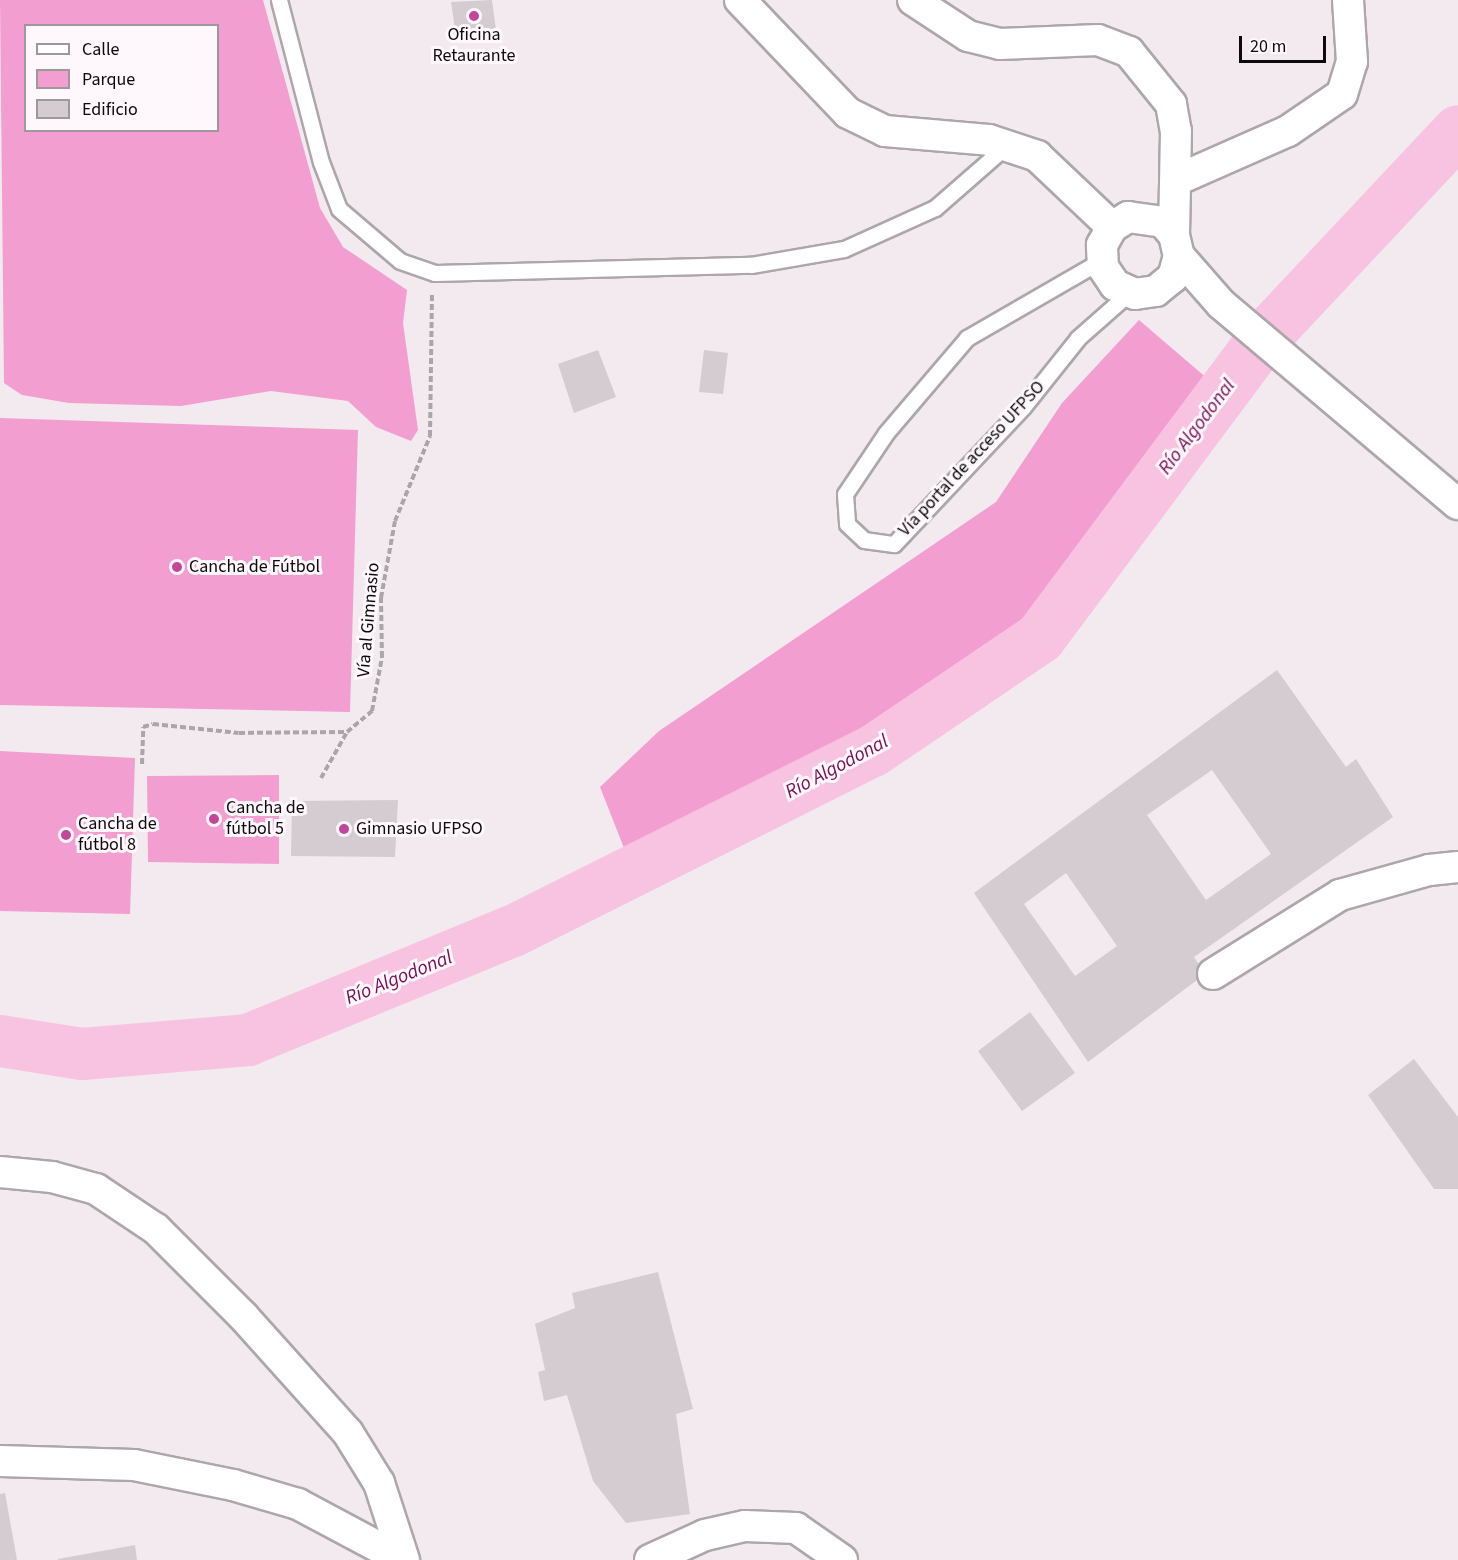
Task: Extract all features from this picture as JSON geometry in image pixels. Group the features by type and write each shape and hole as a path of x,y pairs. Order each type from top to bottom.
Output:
{"street":[{"path":"740,0 848,113 885,131 1006,146 1037,156 1112,226"},
{"path":"913,0 968,36 1000,44 1098,40 1129,52 1171,104 1179,179 1177,245 1173,277 1156,291 1130,292 1115,285 1102,260 1102,245 1112,226 1146,215 1163,222 1177,245 1221,304 1458,504"},
{"path":"1179,179 1288,131 1342,93 1352,62 1348,0"},
{"path":"1213,974 1340,895 1429,870 1458,867"},
{"path":"0,1172 52,1177 96,1189 156,1229 243,1316 348,1433 379,1483 404,1560"},
{"path":"0,1461 134,1465 233,1485 298,1504 404,1560"},
{"path":"650,1560 705,1535 746,1526 796,1528 842,1560"}],"lane":[{"path":"279,0 321,162 339,209 400,261 435,273 648,271 751,265 844,249 935,208 1006,146"},
{"name":"Vía portal de acceso UFPSO","path":"1102,260 967,338 886,433 845,494 847,524 864,540 894,544 1023,407 1078,338 1130,292"}],"path":[{"name":"Vía al Gimnasio","path":"321,778 347,732 372,711 382,657 381,598 395,521 430,436 428,324 435,273"},
{"path":"142,764 143,728 153,724 217,732 347,732"}],"green space":[{"path":"0,0 263,0 320,208 343,247 407,290 403,323 418,430 411,441 376,427 348,401 271,391 181,406 69,403 22,395 4,383"},
{"path":"1139,320 1216,386 1037,633 867,747 631,866 600,787 659,731 996,502 1062,403"},
{"name":"Cancha de Fútbol","path":"0,418 358,430 350,712 0,705"},
{"name":"Cancha de fútbol 8","path":"0,751 135,758 130,914 0,911"},
{"name":"Cancha de fútbol 5","path":"279,775 279,864 148,862 147,776"}],"building":[{"name":"Oficina Retaurante","path":"492,0 496,30 456,36 451,2"},
{"path":"598,350 616,397 574,413 558,364"},
{"path":"704,350 728,353 723,394 699,392"},
{"path":"1277,670 1346,767 1356,759 1393,817 1194,957 1205,974 1088,1062 974,893","holes":["1212,770 1271,854 1206,900 1147,815","1066,873 1117,946 1075,976 1024,904"]},
{"name":"Gimnasio UFPSO","path":"398,800 395,857 291,856 292,801"},
{"path":"1030,1012 1075,1073 1022,1111 978,1051"},
{"path":"1414,1059 1458,1117 1458,1189 1434,1189 1368,1095"},
{"path":"658,1272 693,1409 676,1414 690,1514 626,1523 593,1481 567,1395 544,1401 538,1372 545,1370 535,1324 575,1308 572,1293"},
{"path":"5,1493 17,1560 0,1560 0,1494"},
{"path":"135,1545 137,1560 58,1560 58,1559"}],"waterway":[{"name":"Río Algodonal","path":"0,1041 82,1054 248,1040 513,931 873,751 1040,638 1263,339 1458,131"}],"place":[{"name":"Oficina Retaurante","path":"474,16"},
{"name":"Cancha de Fútbol","path":"177,567"},
{"name":"Cancha de fútbol 5","path":"214,819"},
{"name":"Gimnasio UFPSO","path":"344,829"},
{"name":"Cancha de fútbol 8","path":"66,835"}]}
